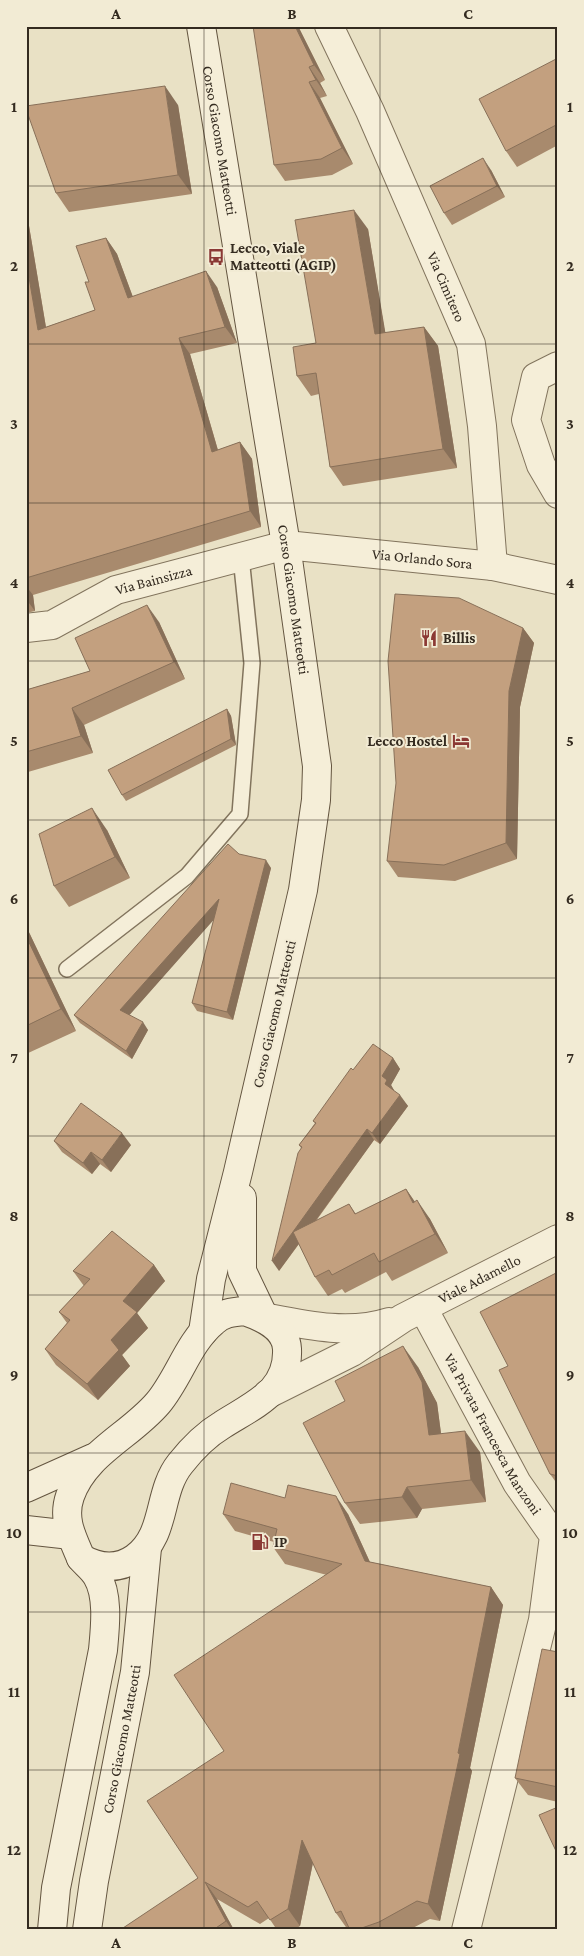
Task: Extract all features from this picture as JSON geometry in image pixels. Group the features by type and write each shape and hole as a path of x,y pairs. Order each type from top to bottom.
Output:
{"street":[{"name":"Corso Giacomo Matteotti","path":"202,26 286,545 313,728 316,766 316,800 303,890 238,1172 211,1279 202,1332"},
{"name":"Via Cimitero","path":"328,26 370,111 471,344 482,426 492,566"},
{"path":"558,366 536,377 526,420 541,464 558,494"},
{"name":"Via Bainsizza","path":"26,628 52,625 116,590 286,545"},
{"name":"Via Orlando Sora","path":"286,545 492,566 558,580"},
{"name":"Corso Giacomo Matteotti","path":"238,1172 243,1208 242,1271 264,1317 278,1330 287,1344 288,1361 282,1379 268,1394"},
{"name":"Viale Adamello","path":"268,1394 352,1352 413,1313 558,1239"},
{"name":"Viale Adamello","path":"202,1332 215,1320 227,1313 245,1311 264,1317 333,1328 381,1325 413,1313"},
{"name":"Via Privata Francesca Manzoni","path":"413,1313 517,1483 554,1536 550,1627 466,1930"},
{"path":"52,1930 56,1888 99,1677 104,1642 104,1599 98,1577 76,1546 66,1519 70,1497 79,1476 94,1458 143,1419 158,1403 174,1381 202,1332"},
{"path":"26,1530 76,1546 99,1565 119,1566 128,1563 147,1548 154,1537 166,1490 180,1464 220,1426 255,1406 268,1394"},
{"path":"26,1488 94,1458"},
{"name":"Corso Giacomo Matteotti","path":"87,1930 94,1880 135,1672 147,1548"}],"lane":[{"path":"67,969 187,876 240,814 252,663 241,557"}],"building":[{"path":"253,26 295,26 314,65 309,67 316,80 309,82 342,148 321,159 274,165"},
{"path":"558,58 558,124 506,151 479,99"},
{"path":"165,86 178,175 56,193 26,106"},
{"path":"483,158 497,186 444,213 430,186"},
{"path":"354,210 375,334 424,327 443,449 330,467 316,373 297,376 293,347 316,343 295,220"},
{"path":"106,238 128,298 206,271 225,327 179,338 212,452 240,442 250,511 26,578 26,260 38,330 95,310 85,282 89,282 76,246"},
{"name":"Lecco Hostel","path":"395,594 459,598 523,628 509,691 506,843 444,865 387,861 396,783 388,661"},
{"path":"147,605 174,662 72,708 81,736 26,752 26,690 90,671 75,638"},
{"path":"227,709 231,739 122,795 108,770"},
{"path":"92,808 115,857 54,886 39,834"},
{"path":"228,844 239,854 266,860 227,1012 192,1003 219,899 120,1010 143,1022 126,1051 74,1015"},
{"path":"26,936 61,1009 26,1026"},
{"path":"373,1044 393,1058 382,1076 387,1080 385,1084 400,1095 372,1133 367,1129 272,1261 298,1153 302,1147 299,1145 316,1123 313,1121 351,1068 353,1070"},
{"path":"81,1103 122,1133 102,1160 91,1152 83,1163 54,1141"},
{"path":"406,1189 413,1203 417,1200 435,1234 379,1262 374,1253 332,1275 329,1270 315,1277 293,1232 349,1204 355,1214"},
{"path":"112,1231 154,1265 123,1301 137,1312 111,1340 119,1350 87,1384 45,1349 70,1320 59,1312 90,1279 73,1271"},
{"path":"558,1272 558,1476 550,1474 499,1370 508,1366 480,1312"},
{"path":"403,1346 422,1382 429,1435 465,1431 471,1480 407,1487 402,1497 345,1503 303,1423 345,1401 335,1381"},
{"path":"231,1483 285,1498 288,1485 336,1496 365,1561 491,1587 458,1753 460,1754 428,1904 417,1901 379,1922 356,1930 350,1930 341,1911 336,1913 302,1840 288,1909 270,1920 257,1901 248,1907 205,1882 226,1921 213,1930 124,1930 123,1928 198,1878 147,1801 224,1751 174,1675 342,1564 273,1547 277,1529 223,1514"},
{"path":"542,1649 558,1652 558,1787 515,1778"},
{"path":"558,1807 558,1850 556,1851 539,1815"}],"place":[{"name":"Lecco, Viale Matteotti (AGIP)","path":"216,257"},
{"name":"Billis","path":"429,638"},
{"name":"Lecco Hostel","path":"461,741"},
{"name":"IP","path":"260,1542"}]}
